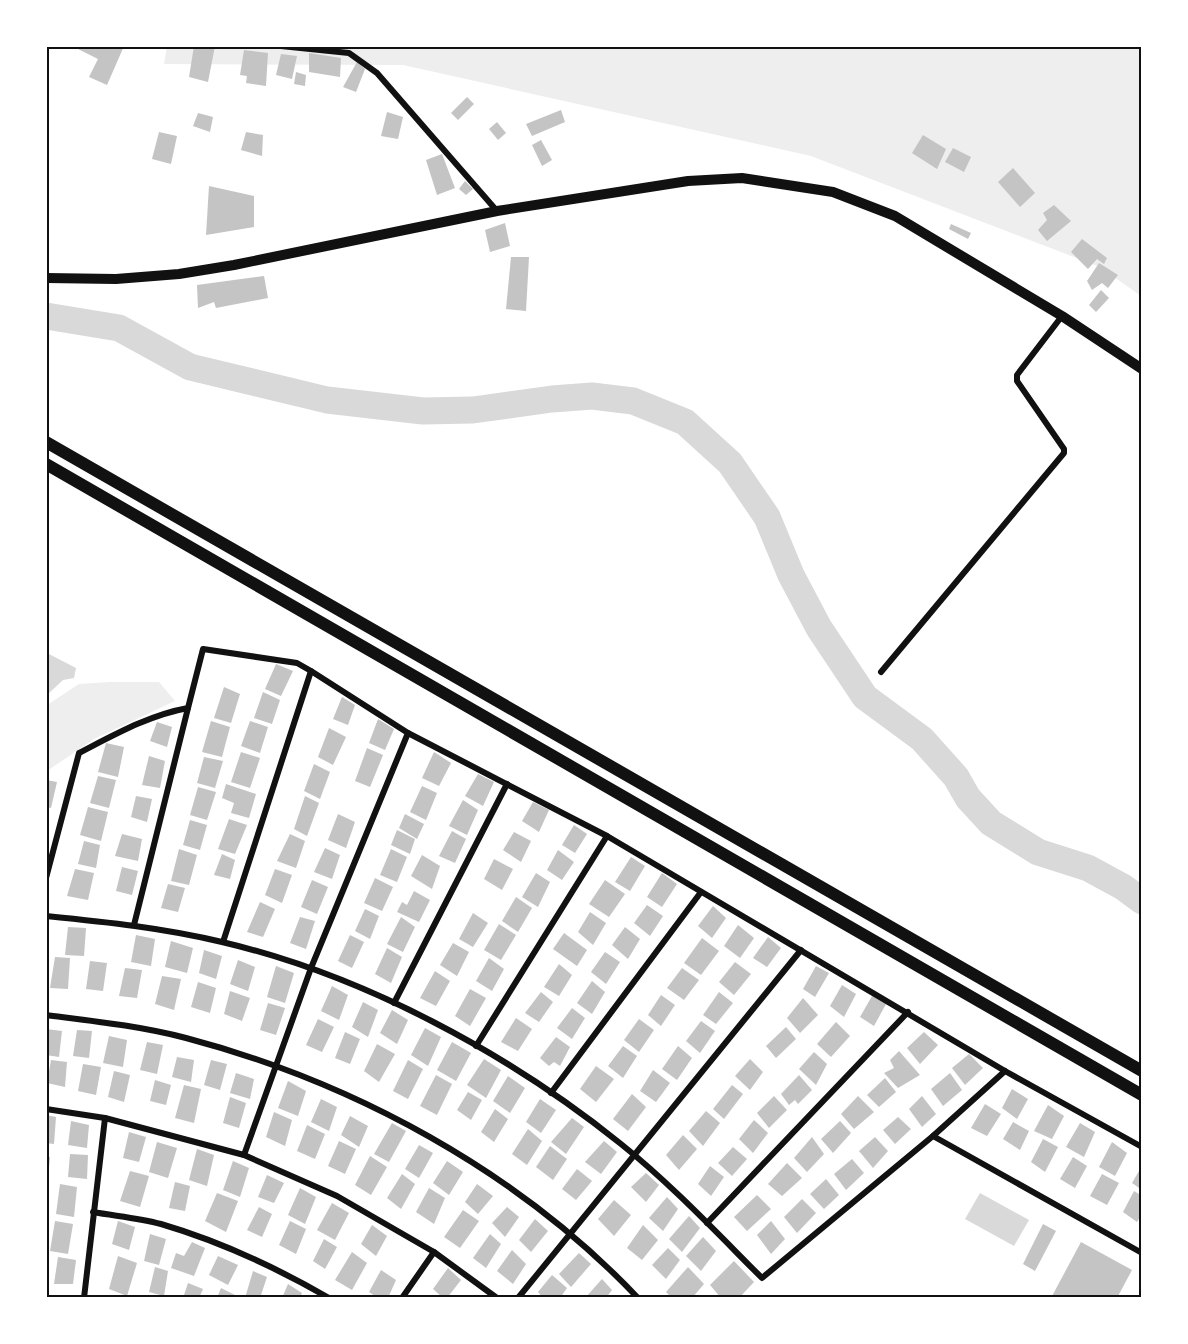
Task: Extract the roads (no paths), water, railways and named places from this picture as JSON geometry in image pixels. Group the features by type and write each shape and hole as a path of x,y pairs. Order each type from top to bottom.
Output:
{"main road":[{"path":"46,442 1142,1071"},
{"path":"46,464 1142,1095"}],"street":[{"path":"282,46 349,53 377,73 497,211"},
{"path":"46,278 116,279 234,265 497,211 688,181 731,178 823,190 895,216 1062,316 1142,369"},
{"path":"881,672 1064,453 1064,448 1017,381 1017,375 1062,316"},
{"path":"134,925 203,649 297,663 408,733 607,836 1005,1071 1142,1147"},
{"path":"223,942 311,671"},
{"path":"46,878 79,753 126,728 172,711 188,708"},
{"path":"244,1155 311,969 408,733"},
{"path":"394,1003 507,784"},
{"path":"476,1046 607,836"},
{"path":"551,1093 700,892"},
{"path":"46,916 134,925 223,942 311,969 394,1003 476,1046 551,1093 633,1154 762,1278 933,1136 1005,1071"},
{"path":"518,1298 801,950"},
{"path":"707,1223 908,1012"},
{"path":"46,1014 184,1037 275,1066 362,1103 460,1156 515,1191 569,1233 638,1298"},
{"path":"46,1109 105,1118 244,1155 337,1196 434,1252 497,1298"},
{"path":"84,1298 105,1118"},
{"path":"933,1136 1142,1253"},
{"path":"93,1212 160,1224 205,1240 287,1274 329,1298"},
{"path":"402,1298 434,1252"}],"waterway":[{"path":"46,316 119,328 190,367 327,400 423,411 473,410 592,396 633,401 685,422 730,463 767,517 791,575 819,628 865,697 922,739 956,777 968,798 991,823 1038,852 1088,868 1123,887 1142,901"}]}
